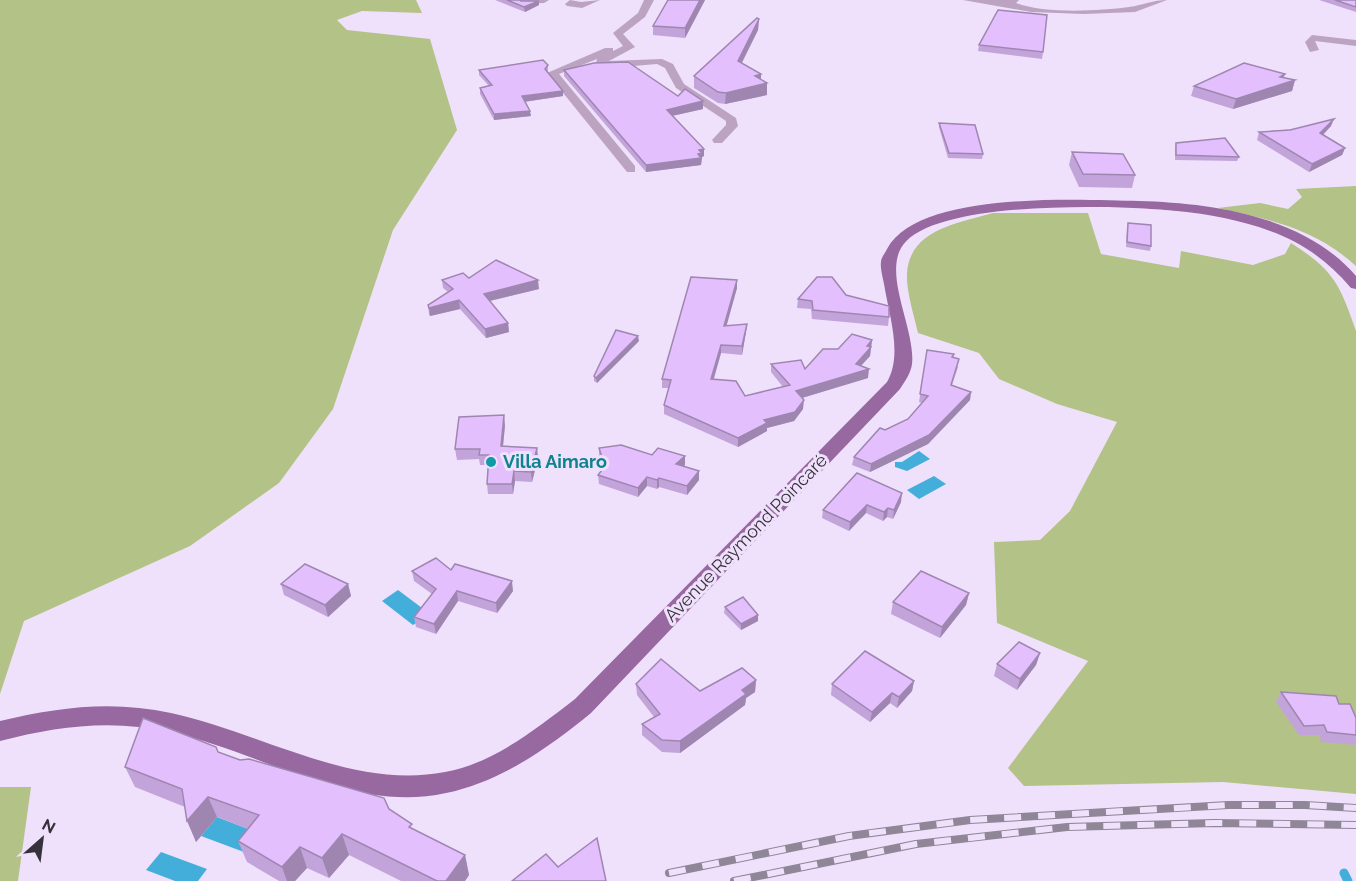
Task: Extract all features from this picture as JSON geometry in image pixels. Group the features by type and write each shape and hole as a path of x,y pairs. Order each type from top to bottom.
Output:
{"main road":[{"name":"Avenue Raymond Poincaré","path":"0,731 59,716 124,714 154,717 332,774 372,784 424,786 474,774 507,759 583,706 894,385 904,363 888,261 891,252 914,230 935,219 959,212 1005,206 1161,206 1251,221 1298,237 1339,266 1356,285"}],"street":[{"path":"524,0 522,1 544,0"},
{"path":"576,0 570,4 582,5 595,0"},
{"path":"631,169 552,73 613,49 617,45 605,34 618,25 639,0"},
{"path":"649,0 642,15 618,33 618,36 630,47 600,61 610,65 658,62 669,66 680,86 732,120 732,126 718,140"},
{"path":"968,0 1011,2 1027,9 1101,11 1144,7 1162,0"},
{"path":"1314,50 1310,42 1312,38 1356,43"}],"green space":[{"path":"0,0 416,0 422,13 362,11 337,20 347,30 430,39 457,130 393,230 333,409 279,483 190,546 24,621 0,694"},
{"path":"1356,186 1356,266 1340,253 1308,234 1274,222 1218,208 1260,203 1288,209 1302,197 1296,189"},
{"path":"993,213 1088,213 1101,254 1179,268 1181,251 1253,265 1285,254 1291,243 1317,262 1334,280 1356,331 1356,794 1223,782 1024,786 1008,768 1088,661 997,623 994,542 1040,540 1070,511 1117,422 1057,404 999,379 979,353 918,333 907,280 910,258 917,246 938,230"},
{"path":"0,787 31,787 18,881 0,881"}],"water":[{"path":"919,451 930,459 907,471 895,467 895,462 902,462"},
{"path":"934,476 946,484 919,499 907,490"},
{"path":"398,590 430,614 413,625 382,601"},
{"path":"217,817 266,836 252,855 201,836"},
{"path":"161,852 207,869 198,881 175,881 146,870"}],"building":[{"path":"507,0 521,1 539,1 524,7"},
{"path":"668,0 700,0 685,28 653,26"},
{"path":"1335,0 1356,0 1356,7"},
{"path":"998,10 1047,15 1043,52 979,45"},
{"path":"757,18 759,19 738,61 761,74 755,76 767,83 726,93 718,92 694,76"},
{"path":"543,60 548,65 545,69 563,91 522,96 530,111 494,114 480,88 492,85 479,70"},
{"path":"628,62 678,96 685,89 703,101 667,110 704,149 699,150 702,153 698,154 701,158 646,165 564,70 594,63"},
{"path":"1244,63 1285,74 1280,77 1295,80 1236,99 1194,86"},
{"path":"1334,119 1320,133 1345,148 1312,164 1259,132 1290,130"},
{"path":"939,123 975,125 983,154 949,153"},
{"path":"1225,138 1239,157 1176,155 1176,143"},
{"path":"1072,152 1123,154 1135,175 1083,174"},
{"path":"1128,223 1151,225 1151,246 1127,242"},
{"path":"496,260 538,280 484,294 508,323 485,329 459,300 429,308 428,305 453,289 442,280 463,273 469,278"},
{"path":"691,277 737,280 724,326 747,324 742,346 721,345 711,379 736,381 745,396 790,385 771,364 801,360 805,369 823,349 838,349 852,334 872,340 867,346 871,347 856,364 869,369 796,391 804,400 795,412 764,420 767,423 738,438 664,405 671,380 662,379"},
{"path":"817,277 832,277 846,295 889,306 889,317 813,310 812,301 798,299"},
{"path":"616,330 638,336 596,378 594,376"},
{"path":"927,350 954,354 952,357 959,359 951,385 971,392 929,435 871,464 854,457 880,428 885,430 908,419 928,396 920,394"},
{"path":"504,415 501,446 537,448 531,472 514,471 512,484 487,484 489,455 479,455 480,449 455,449 459,417"},
{"path":"621,445 652,455 658,448 685,456 676,464 699,471 687,486 647,477 638,488 598,475 605,466 599,448"},
{"path":"857,473 902,493 894,510 888,508 884,512 867,505 850,522 823,510"},
{"path":"436,558 451,570 455,564 512,581 496,603 457,591 434,624 414,617 436,589 412,571"},
{"path":"305,564 348,584 325,605 281,584"},
{"path":"921,571 969,593 942,627 893,602"},
{"path":"743,597 758,615 741,624 725,607"},
{"path":"1019,642 1040,653 1020,679 997,664"},
{"path":"865,651 914,681 899,697 892,693 872,712 832,684"},
{"path":"661,659 700,691 742,668 756,680 742,690 746,694 680,741 662,740 642,724 660,714 636,684"},
{"path":"1281,692 1336,696 1339,704 1350,704 1356,718 1356,735 1327,732 1324,725 1304,726"},
{"path":"143,718 216,747 218,752 240,760 249,759 384,798 389,809 412,824 409,827 465,855 446,881 437,881 342,834 322,858 300,847 282,867 238,841 259,815 208,797 187,821 182,789 125,767"},
{"path":"597,838 606,881 512,881 546,854 558,867"}],"waterway":[{"path":"1344,873 1348,881"}],"railway":[{"path":"669,873 849,836 970,820 1228,805 1305,805 1356,808"},
{"path":"734,881 916,844 1067,827 1214,823 1356,825"}],"place":[{"name":"Villa Aimaro","path":"491,462"}]}
